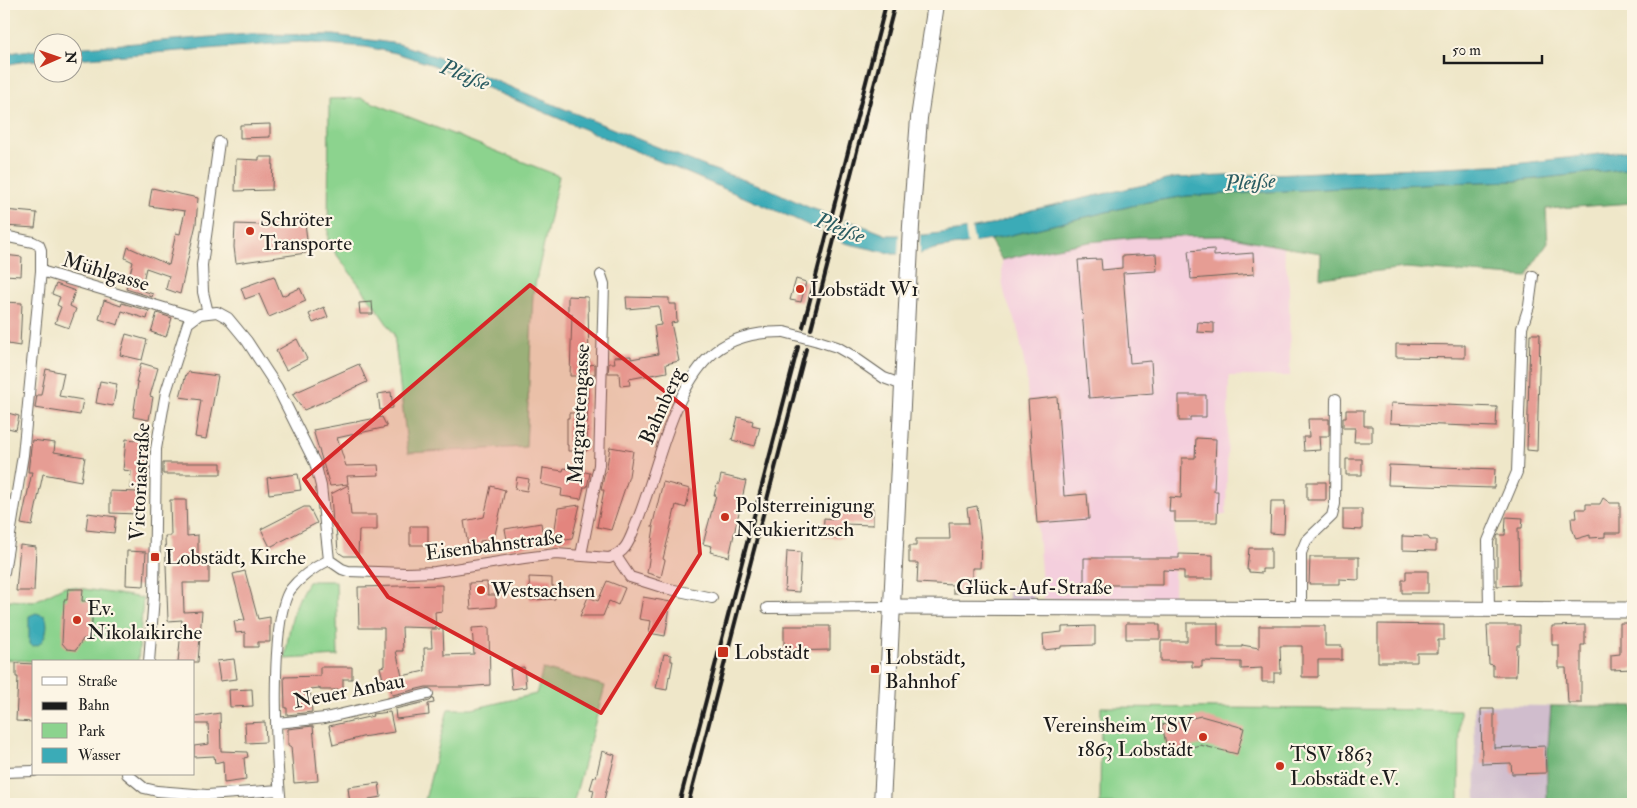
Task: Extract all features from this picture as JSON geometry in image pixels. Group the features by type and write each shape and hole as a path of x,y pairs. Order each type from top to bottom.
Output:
{"main road":[{"path":"882,804 911,226 919,118 936,4"},
{"name":"Glück-Auf-Straße","path":"892,607 1633,610"}],"street":[{"path":"208,313 203,292 202,265 219,142"},
{"name":"Mühlgasse","path":"4,236 39,244 41,250 41,271 194,318"},
{"path":"4,572 24,455 41,271"},
{"name":"Margaretengasse","path":"581,555 597,474 600,444 599,416 604,284 601,275"},
{"path":"1489,610 1488,541 1517,472 1522,328 1529,306 1533,276"},
{"path":"194,318 217,312 228,318 247,341 276,386 315,463 321,486 329,560 315,567 290,591 284,605 278,637 276,723 281,804"},
{"name":"Victoriastraße","path":"149,660 154,596 156,449 166,392 188,323 194,318"},
{"name":"Bahnberg","path":"616,556 624,550 630,539 667,432 695,372 710,355 731,342 764,332 784,332 837,347 864,363 884,378 903,385"},
{"path":"1300,609 1300,553 1306,541 1332,516 1334,504 1336,399"},
{"name":"Eisenbahnstraße","path":"329,560 348,571 406,573 435,572 556,554 609,558 616,556"},
{"path":"616,556 630,577 665,588 712,598"},
{"name":"Glück-Auf-Straße","path":"767,608 892,607"},
{"name":"Neuer Anbau","path":"276,723 325,718 428,694"},
{"path":"4,772 32,771"},
{"path":"129,776 144,788 157,791 207,795 279,790"}],"highlighted area":[{"path":"530,285 687,409 700,554 601,713 388,597 304,479"}],"shaded area":[{"path":"1228,236 1283,247 1289,285 1290,376 1229,376 1226,515 1175,513 1174,600 1043,599 1026,373 1018,329 1006,299 1002,282 1002,260 1089,242 1137,237"},
{"path":"1008,586 1033,586 1033,600 1008,600"},
{"path":"1474,705 1551,706 1552,804 1476,804"}],"green space":[{"path":"361,98 559,176 533,294 526,447 408,453 394,334 328,243 329,99"},
{"path":"1633,168 1633,203 1546,209 1548,243 1532,266 1527,277 1405,268 1320,278 1321,253 1228,236 1137,237 1089,242 1002,260 990,240 1148,202 1187,196 1517,181"},
{"path":"336,581 338,656 285,659 290,628 298,600 308,582"},
{"path":"65,586 143,598 138,660 32,661 4,659 4,639 9,600 33,602"},
{"path":"543,669 605,686 573,804 424,804 448,709 472,709 536,694"},
{"path":"1551,706 1633,706 1633,804 1547,804 1547,761"},
{"name":"TSV 1863 Lobstädt e.V.","path":"1101,707 1460,710 1459,804 1100,804"}],"water":[{"name":"Pleiße","path":"249,34 334,35 399,44 437,57 709,168 765,187 808,207 887,235 924,235 991,225 1031,210 1175,178 1515,164 1633,150 1633,168 1517,181 1187,196 1148,202 990,240 934,249 920,254 893,254 845,243 793,218 433,65 396,53 366,47 300,42 82,58 82,47"},
{"path":"32,51 32,61 4,65 4,54"},
{"path":"36,613 45,616 47,626 44,638 38,645 34,646 29,644 29,616"}],"pier":[{"path":"826,210 846,217 840,243 820,234"},
{"path":"971,226 975,245 968,246 965,227"},
{"path":"899,233 920,233 920,256 898,256"}],"building":[{"path":"270,124 270,137 240,138 240,125"},
{"path":"259,157 273,157 272,190 235,191 236,159 259,160"},
{"path":"152,188 198,198 196,224 180,294 166,289 169,276 146,268 141,290 153,294 152,297 126,289 133,262 125,258 128,247 169,265 176,233 180,234 185,211 149,206"},
{"path":"4,210 37,213 35,228 4,226"},
{"path":"305,222 307,240 302,241 306,253 236,263 234,247 235,224 290,226 290,224"},
{"path":"1214,249 1214,256 1253,253 1254,274 1191,279 1188,251"},
{"path":"1156,254 1157,271 1123,273 1130,363 1151,361 1153,393 1089,398 1078,260 1101,259 1102,270 1122,268 1122,256"},
{"path":"4,255 22,257 21,276 4,275"},
{"path":"274,276 282,296 300,288 306,301 269,317 259,294 245,299 241,288"},
{"name":"Lobstädt W1","path":"796,279 806,282 801,302 790,300"},
{"path":"56,284 75,291 70,306 76,309 69,328 55,323 61,307 57,305 60,297 52,294"},
{"path":"568,296 588,297 589,365 595,364 595,374 588,377 587,451 568,451 567,445 567,418 569,418 569,413 576,413 577,376 570,376 572,314 568,314"},
{"path":"626,297 669,298 669,304 676,304 677,322 671,323 679,361 666,364 667,372 629,379 630,385 620,386 619,373 608,373 609,363 615,363 614,357 631,356 631,359 658,354 654,326 661,325 659,306 627,309"},
{"path":"104,300 121,306 122,303 149,311 147,319 122,311 118,325 99,319"},
{"path":"4,302 22,303 20,346 8,344 8,341 4,341"},
{"path":"372,302 373,314 360,314 359,303"},
{"path":"324,307 328,317 313,323 309,314"},
{"path":"157,313 172,318 166,337 151,332"},
{"path":"1198,322 1214,323 1214,333 1197,332"},
{"path":"126,334 147,340 142,360 120,355"},
{"path":"1530,334 1540,334 1537,451 1527,450"},
{"path":"297,339 307,359 286,370 276,351"},
{"path":"1396,344 1465,345 1465,358 1396,357"},
{"path":"141,363 158,368 150,396 153,397 149,420 133,417 138,382 136,382"},
{"path":"359,364 367,382 339,395 304,410 292,394"},
{"path":"46,369 64,373 59,396 83,400 80,415 35,408 37,395 41,395"},
{"path":"189,372 218,376 206,439 195,437 201,400 180,397 186,374"},
{"path":"100,381 117,384 113,406 96,403"},
{"path":"391,392 393,408 380,410 378,394"},
{"path":"1179,395 1206,395 1206,417 1190,417 1190,421 1179,421"},
{"path":"1057,397 1064,496 1087,494 1089,519 1037,523 1028,400"},
{"path":"1391,403 1497,407 1496,427 1390,423"},
{"path":"1346,410 1364,410 1364,426 1372,426 1372,442 1354,442 1355,428 1343,428 1343,418 1346,418"},
{"path":"4,412 19,416 16,430 4,427"},
{"path":"382,417 387,427 337,438 346,466 378,465 379,475 347,476 348,484 330,486 313,430"},
{"path":"738,417 753,421 752,425 760,427 755,446 732,440"},
{"path":"1308,419 1329,419 1329,436 1319,436 1320,450 1304,451 1303,437 1309,437"},
{"path":"1196,438 1216,439 1214,491 1218,491 1217,522 1175,522 1175,512 1169,512 1170,497 1181,498 1182,458 1195,458"},
{"path":"126,439 147,441 145,463 149,463 149,474 145,474 145,488 130,488 131,471 123,470"},
{"path":"32,440 55,443 54,452 85,457 81,481 43,474 32,526 21,524 32,472 28,472"},
{"path":"610,447 633,451 629,476 611,530 597,527 604,490 601,490"},
{"path":"1346,459 1362,459 1362,475 1346,475"},
{"path":"163,463 221,463 221,474 163,474"},
{"path":"1389,465 1495,469 1494,488 1388,485"},
{"path":"543,468 563,471 564,468 590,473 587,487 584,487 581,499 561,496 562,489 541,484"},
{"path":"298,474 301,490 269,494 267,478"},
{"path":"721,475 746,481 729,557 710,552 712,546 703,544 716,495 714,495"},
{"path":"517,477 529,479 527,491 515,489"},
{"path":"663,482 690,489 686,508 676,505 663,559 665,560 661,577 647,573 654,527 652,527"},
{"path":"1307,482 1326,482 1326,500 1307,500"},
{"path":"348,485 351,515 377,515 377,530 359,530 358,556 344,556 338,552 336,525 333,525 331,494"},
{"path":"491,486 505,490 494,539 480,541 480,545 468,546 464,521 484,517"},
{"path":"110,491 138,492 138,514 110,513"},
{"path":"1603,498 1610,503 1620,503 1620,533 1605,533 1605,537 1590,538 1590,535 1576,539 1571,518 1577,518 1576,509 1586,509 1586,504 1600,504"},
{"path":"170,500 186,500 187,536 198,535 198,565 209,564 209,583 183,583 184,612 202,611 198,662 195,662 195,660 178,660 182,620 168,621 165,536 171,536"},
{"path":"1271,501 1285,501 1284,534 1270,533"},
{"path":"580,505 572,539 553,542 558,508"},
{"path":"977,506 981,541 980,568 972,568 972,593 953,593 953,585 917,583 918,563 909,563 909,546 916,546 916,539 950,539 949,523 969,523 967,508"},
{"path":"304,507 309,507 317,523 270,547 261,529"},
{"path":"836,507 873,508 873,525 844,524 843,538 823,537 824,518 835,519"},
{"path":"1343,509 1362,509 1362,530 1343,529"},
{"path":"88,513 116,517 114,533 86,530"},
{"path":"1506,517 1523,518 1522,528 1518,528 1519,585 1497,586 1497,536 1505,535"},
{"path":"541,523 544,543 509,550 505,529"},
{"path":"410,526 428,526 428,545 410,545"},
{"path":"1402,536 1428,537 1430,540 1436,540 1436,551 1402,550"},
{"path":"20,545 36,547 34,591 16,591"},
{"path":"1249,548 1271,548 1271,569 1262,569 1262,573 1249,572 1247,570"},
{"path":"127,551 146,552 144,586 126,585"},
{"path":"787,551 801,552 799,592 785,591"},
{"path":"1179,554 1213,555 1213,579 1184,579 1184,571 1163,570 1163,585 1084,585 1084,558 1179,558"},
{"path":"1310,557 1359,557 1359,580 1339,579 1339,584 1309,584"},
{"path":"245,571 258,619 270,617 270,642 258,642 258,647 245,647 245,632 236,633 234,621 245,620 233,574"},
{"path":"1406,571 1428,571 1428,593 1402,593 1402,580 1406,580"},
{"path":"529,577 552,578 555,599 530,600"},
{"path":"607,581 625,588 618,605 609,601 603,616 580,616 588,597 598,601"},
{"path":"487,582 488,595 496,595 496,607 471,609 469,583"},
{"path":"442,585 442,611 435,612 436,628 402,627 403,651 396,651 402,676 425,671 424,648 432,648 431,629 443,629 444,655 474,654 472,628 489,627 490,685 426,687 392,695 389,678 383,679 380,667 384,666 384,628 359,628 358,587"},
{"name":"Ev. Nikolaikirche","path":"68,589 83,589 82,601 93,601 91,639 83,639 76,650 67,649 62,643 64,600 67,600"},
{"path":"643,597 671,602 665,636 649,633 651,621 639,619"},
{"path":"1126,623 1157,623 1157,625 1160,625 1160,639 1126,639"},
{"path":"1187,623 1218,623 1218,647 1242,647 1242,645 1259,648 1259,626 1325,626 1325,646 1342,646 1342,660 1318,660 1318,677 1302,677 1302,646 1280,646 1281,673 1274,673 1274,682 1262,682 1262,668 1241,669 1241,662 1202,661 1202,667 1192,667 1192,661 1161,661 1161,641 1187,641"},
{"path":"1620,623 1633,623 1633,669 1611,670 1611,655 1620,654"},
{"path":"1378,624 1444,625 1444,640 1438,640 1438,653 1417,653 1417,662 1378,662"},
{"path":"1487,625 1520,625 1520,645 1517,645 1516,676 1493,676 1493,665 1489,664"},
{"path":"1585,625 1585,645 1581,645 1581,703 1568,703 1566,668 1559,668 1559,645 1552,645 1552,626"},
{"path":"784,626 830,626 830,650 784,651"},
{"path":"1095,626 1095,645 1061,646 1061,648 1044,650 1043,634 1062,632 1062,627"},
{"path":"664,654 671,655 671,661 673,661 667,690 656,688"},
{"path":"234,659 237,679 220,681 217,661"},
{"path":"16,663 32,664 32,722 16,721 18,677 16,677"},
{"path":"320,667 352,667 352,679 343,679 343,690 310,689 312,712 287,715 284,677 320,676"},
{"path":"524,667 526,687 512,689 510,669"},
{"path":"252,689 253,706 230,707 229,690"},
{"path":"433,698 434,703 428,704 429,715 396,719 395,709 430,701"},
{"path":"1481,709 1494,709 1494,748 1545,746 1546,773 1512,774 1511,763 1482,764"},
{"path":"390,712 394,732 362,737 333,745 329,726 373,716 372,714"},
{"path":"220,713 221,751 247,752 248,757 244,758 246,780 224,783 223,761 215,763 214,756 195,757 195,746 209,744 208,724 195,724 195,717"},
{"name":"Vereinsheim TSV 1863 Lobstädt","path":"1201,716 1244,728 1237,754 1200,745 1168,753 1162,725"},
{"path":"265,722 266,742 246,743 245,723"},
{"path":"313,726 318,781 294,783 291,746 288,746 288,729"},
{"path":"602,751 615,755 603,804 591,804 594,790 590,789 594,776 596,777"},
{"path":"379,783 381,797 369,799 369,804 350,804 348,787"}],"railway":[{"path":"803,327 886,4"},
{"path":"811,329 895,4"},
{"path":"679,804 798,347"},
{"path":"688,804 806,349"}],"place":[{"name":"Schröter Transporte","path":"250,231"},
{"name":"Lobstädt W1","path":"800,289"},
{"name":"Polsterreinigung Neukieritzsch","path":"725,517"},
{"name":"Lobstädt, Kirche","path":"155,557"},
{"name":"Westsachsen","path":"481,590"},
{"name":"Ev. Nikolaikirche","path":"77,620"},
{"name":"Lobstädt","path":"723,652"},
{"name":"Lobstädt, Bahnhof","path":"875,669"},
{"name":"Vereinsheim TSV 1863 Lobstädt","path":"1203,737"},
{"name":"TSV 1863 Lobstädt e.V.","path":"1280,766"}]}
